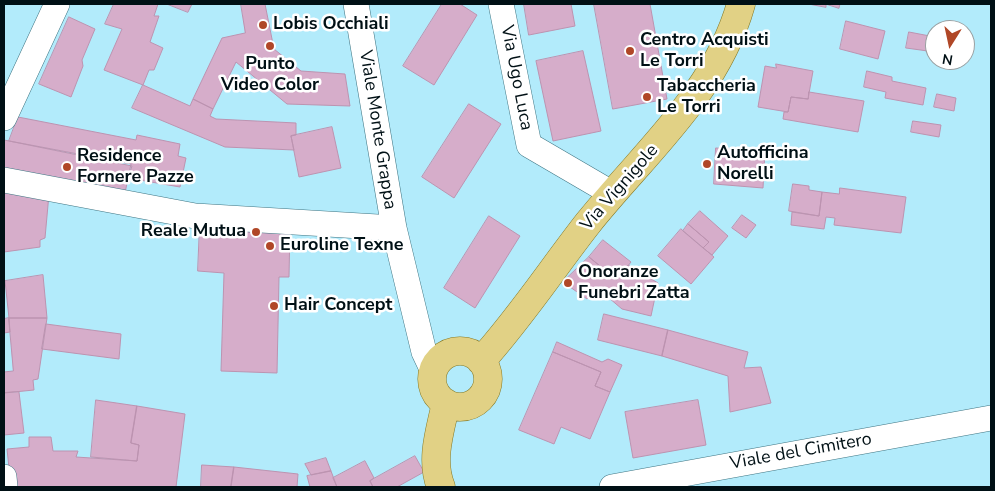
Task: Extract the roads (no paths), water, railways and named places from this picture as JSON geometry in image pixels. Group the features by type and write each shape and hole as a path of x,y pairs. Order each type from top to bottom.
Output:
{"main road":[{"name":"Via Vignigole","path":"481,361 613,194 679,120 703,85 727,43 741,4"},
{"path":"458,352 474,356 481,361 486,369 487,386 477,401 453,405 440,399 433,386 434,371 443,358 458,352"},
{"path":"439,484 454,444 453,405"}],"street":[{"path":"4,118 56,4"},
{"name":"Viale Monte Grappa","path":"356,4 394,228 424,352 434,371"},
{"name":"Via Ugo Luca","path":"501,4 529,145 613,194"},
{"path":"4,180 195,216 394,228"},
{"name":"Viale del Cimitero","path":"612,487 991,418"},
{"path":"4,477 5,487"}],"place":[{"name":"Lobis Occhiali","path":"263,25"},
{"name":"Punto Video Color","path":"270,46"},
{"name":"Centro Acquisti Le Torri","path":"630,51"},
{"name":"Tabaccheria Le Torri","path":"647,97"},
{"name":"Autofficina Norelli","path":"707,164"},
{"name":"Residence Fornere Pazze","path":"67,167"},
{"name":"Reale Mutua","path":"256,232"},
{"name":"Euroline Texne","path":"270,246"},
{"name":"Onoranze Funebri Zatta","path":"568,283"},
{"name":"Hair Concept","path":"274,306"}]}
